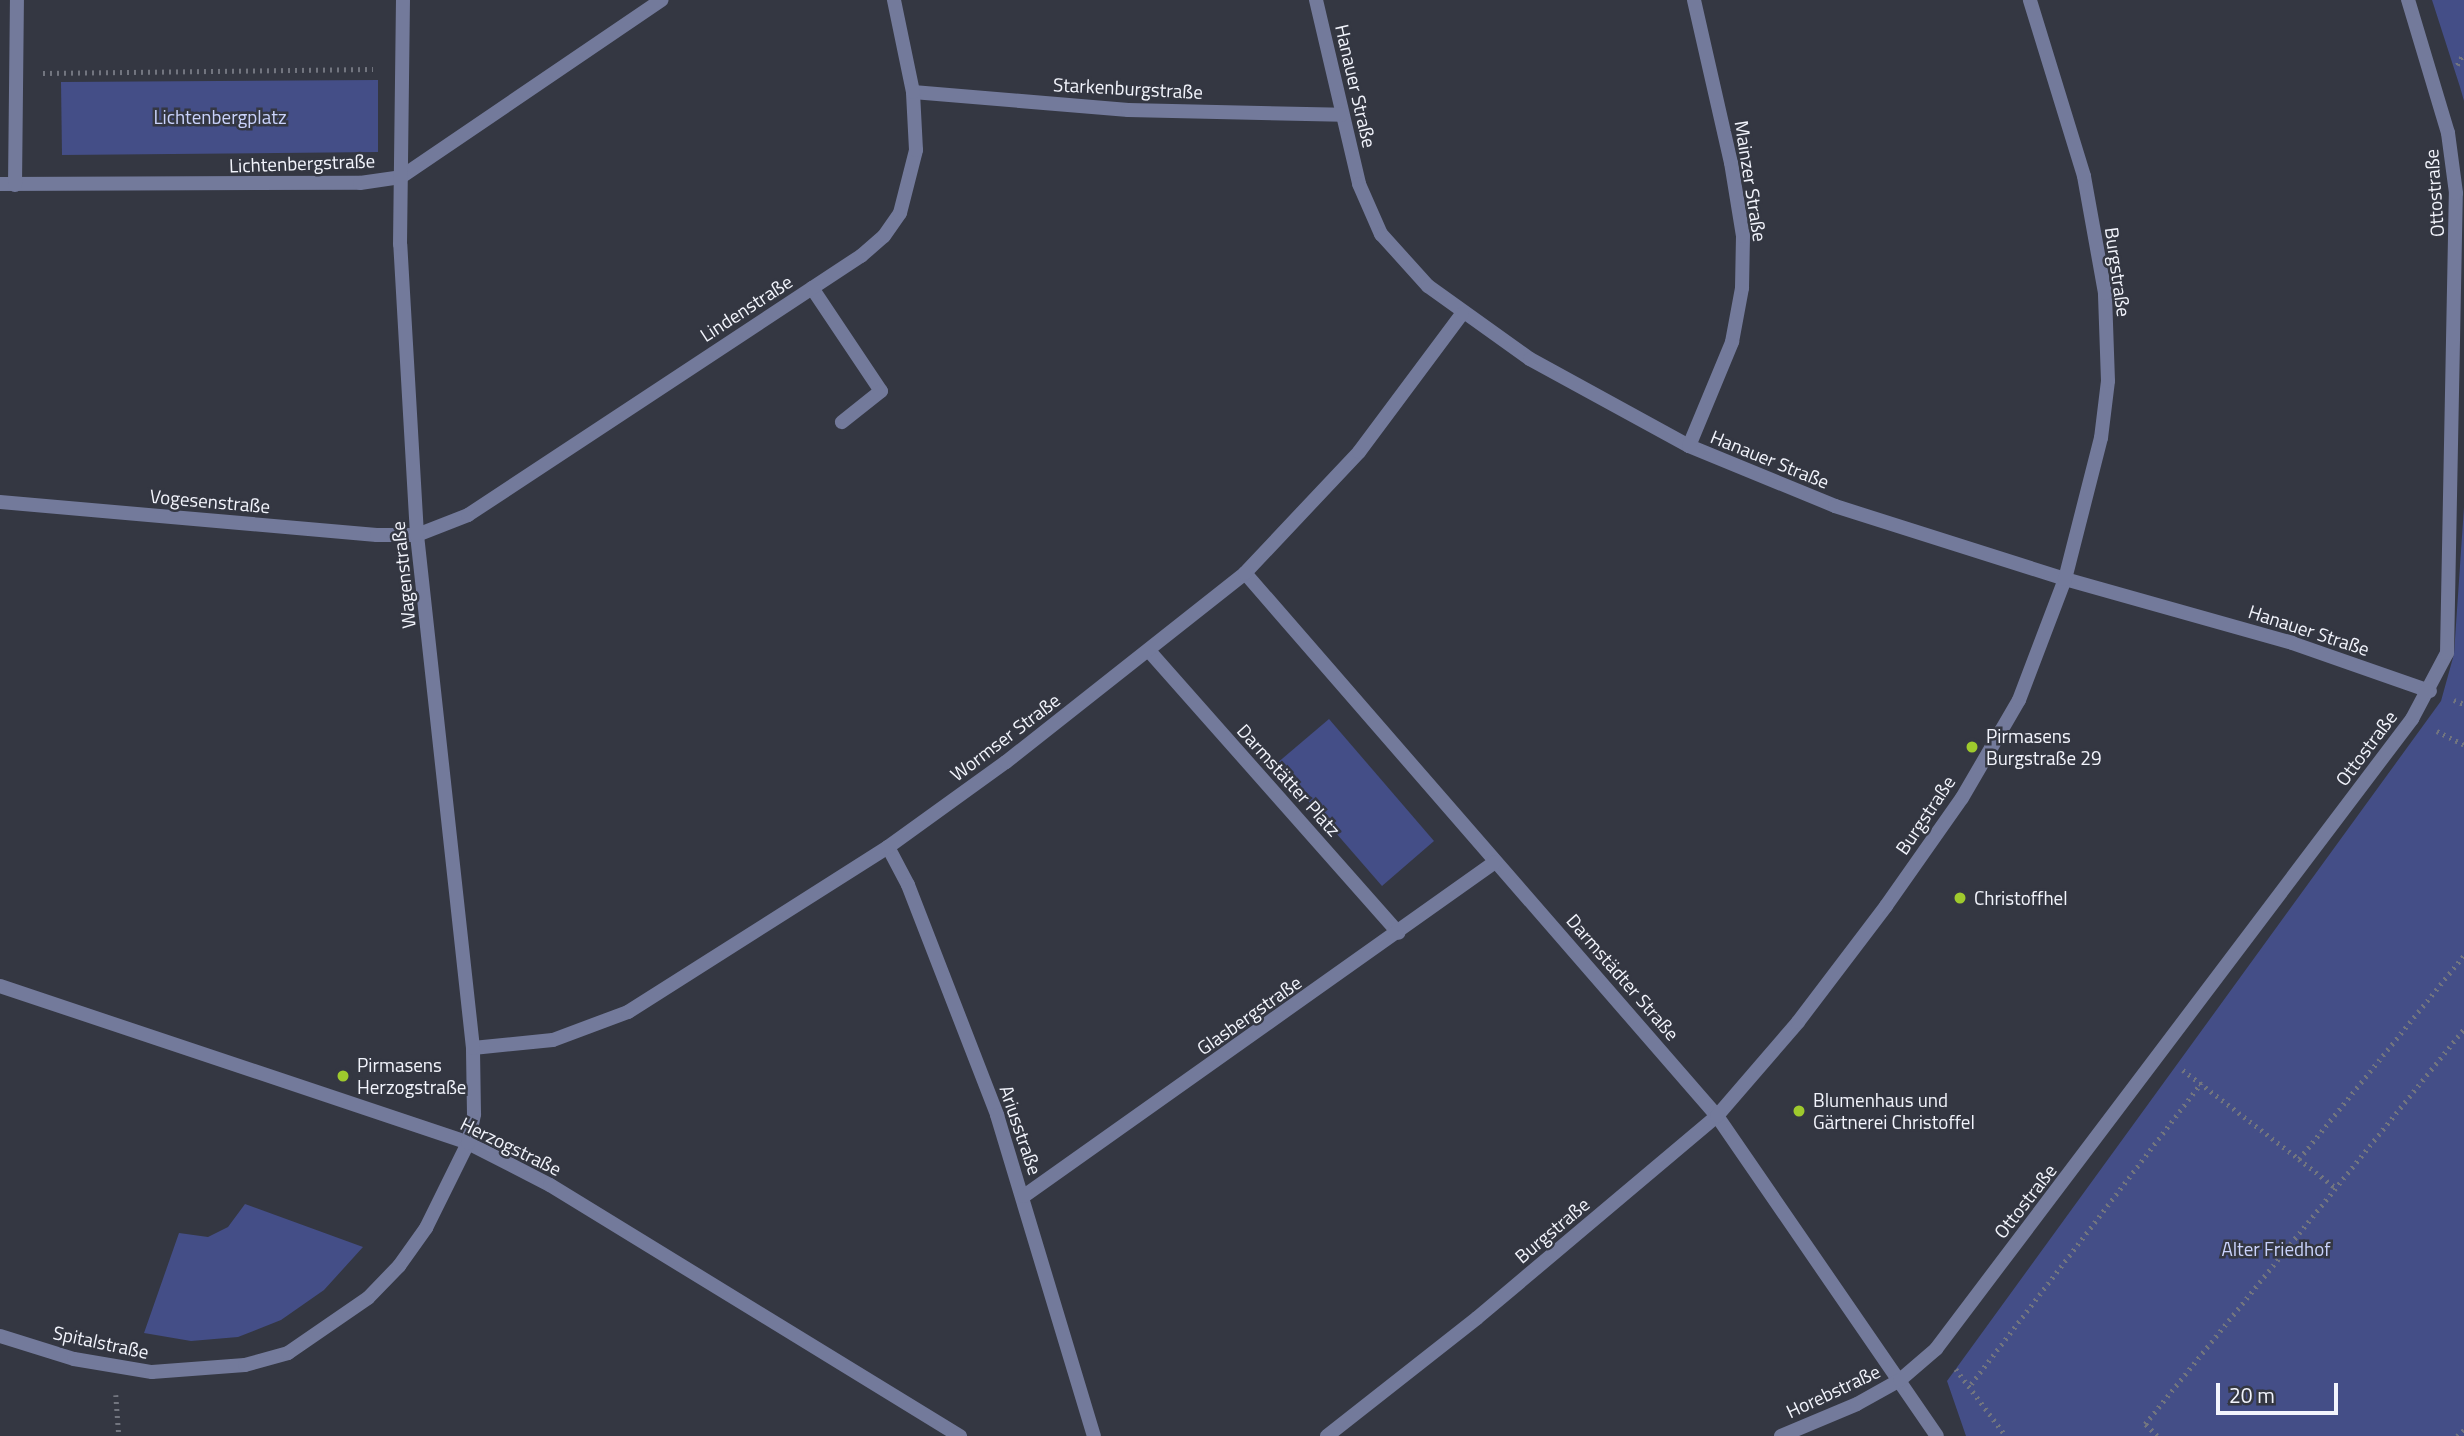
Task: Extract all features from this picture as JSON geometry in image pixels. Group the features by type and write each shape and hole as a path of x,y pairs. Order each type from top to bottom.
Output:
{"street":[{"path":"15,185 17,0"},
{"name":"Wagenstraße","path":"402,0 400,244 417,535 473,1048 474,1114 468,1143"},
{"name":"Lichtenbergstraße","path":"0,184 360,183 401,177 661,0"},
{"name":"Lindenstraße","path":"417,535 468,515 861,256 900,213 916,150 913,92 894,0"},
{"name":"Hanauer Straße","path":"1316,0 1359,184 1381,234 1402,262 1462,314 1598,399 1689,446 1835,506 2065,579 2292,643 2430,691"},
{"name":"Mainzer Straße","path":"1689,446 1732,342 1742,288 1743,236 1731,163 1694,0"},
{"name":"Burgstraße","path":"1327,1436 1477,1318 1717,1116 1798,1022 1962,798 2018,700 2065,579 2101,438 2108,381 2105,293 2084,176 2030,0"},
{"name":"Ottostraße","path":"1900,1380 1936,1349 2162,1054 2430,691 2447,653 2450,627 2456,193 2448,133 2408,0"},
{"name":"Starkenburgstraße","path":"913,92 1128,110 1342,115"},
{"path":"811,288 881,391 842,422"},
{"name":"Wormser Straße","path":"473,1048 553,1040 628,1012 888,847 1150,652 1245,573 1359,452 1462,314"},
{"name":"Vogesenstraße","path":"0,502 417,535"},
{"name":"Darmstädter Straße","path":"1245,573 1717,1116 1937,1436"},
{"name":"Darmstätter Platz","path":"1150,652 1399,933"},
{"name":"Ariusstraße","path":"888,847 908,885 1024,1196 1094,1436"},
{"name":"Glasbergstraße","path":"1024,1196 1399,933 1495,862"},
{"name":"Herzogstraße","path":"0,986 468,1143 550,1185 960,1436"},
{"name":"Spitalstraße","path":"0,1336 115,1367 152,1372 245,1365 288,1353 328,1330 368,1298 399,1266 426,1228 468,1143"},
{"name":"Horebstraße","path":"1781,1436 1857,1404 1900,1380"}],"path":[{"path":"62,73 402,69"},
{"path":"2299,1159 2464,955"},
{"path":"2157,1436 2145,1424 2464,1029"},
{"path":"2162,1054 2336,1188"},
{"path":"1971,1384 2201,1083"},
{"path":"1936,1349 1971,1384 2006,1436"},
{"path":"115,1367 119,1436"},
{"path":"2457,1436 2464,1430"}],"green space":[{"path":"2432,0 2464,0 2464,101 2460,87"},
{"name":"Lichtenbergplatz","path":"378,80 378,152 62,155 61,82"},
{"name":"Alter Friedhof","path":"2464,507 2464,1436 1966,1436 1947,1381 2441,701 2454,654"},
{"path":"1329,719 1434,841 1382,886 1276,764"},
{"path":"245,1204 363,1247 324,1290 281,1320 238,1337 191,1341 144,1333 179,1233 208,1237 228,1227"}],"place":[{"name":"Pirmasens Burgstraße 29","path":"1972,747"},
{"name":"Christoffhel","path":"1960,898"},
{"name":"Pirmasens Herzogstraße","path":"343,1076"},
{"name":"Blumenhaus und Gärtnerei Christoffel","path":"1799,1111"}]}
